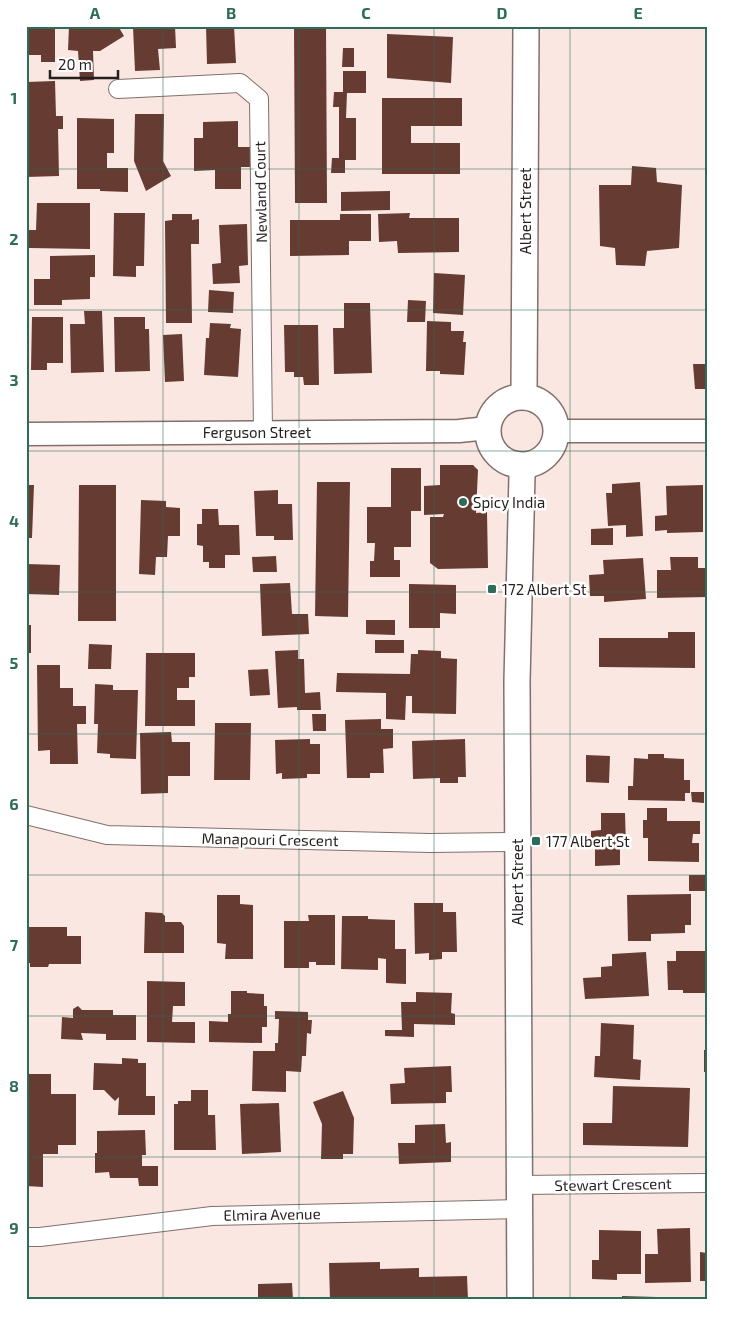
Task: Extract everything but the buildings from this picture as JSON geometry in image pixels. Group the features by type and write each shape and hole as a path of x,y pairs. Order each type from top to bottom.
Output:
{"main road":[{"name":"Albert Street","path":"524,397 526,26"},
{"path":"524,397 531,398 545,405 554,417 557,431 554,446 550,452 539,461 525,466 508,462 495,452 488,436 488,428 492,414 502,402 524,397"},
{"name":"Albert Street","path":"520,1300 517,680 522,476 525,466"}],"street":[{"name":"Newland Court","path":"118,89 240,83 259,99 263,432"},
{"name":"Ferguson Street","path":"26,434 459,431 488,428"},
{"path":"557,431 707,431"},
{"name":"Manapouri Crescent","path":"26,815 107,835 430,843 517,842"},
{"name":"Stewart Crescent","path":"519,1197 707,1183"},
{"name":"Elmira Avenue","path":"26,1237 40,1237 212,1216 519,1197"}],"place":[{"name":"Spicy India","path":"463,502"},
{"name":"172 Albert St","path":"492,589"},
{"name":"177 Albert St","path":"536,841"}]}
